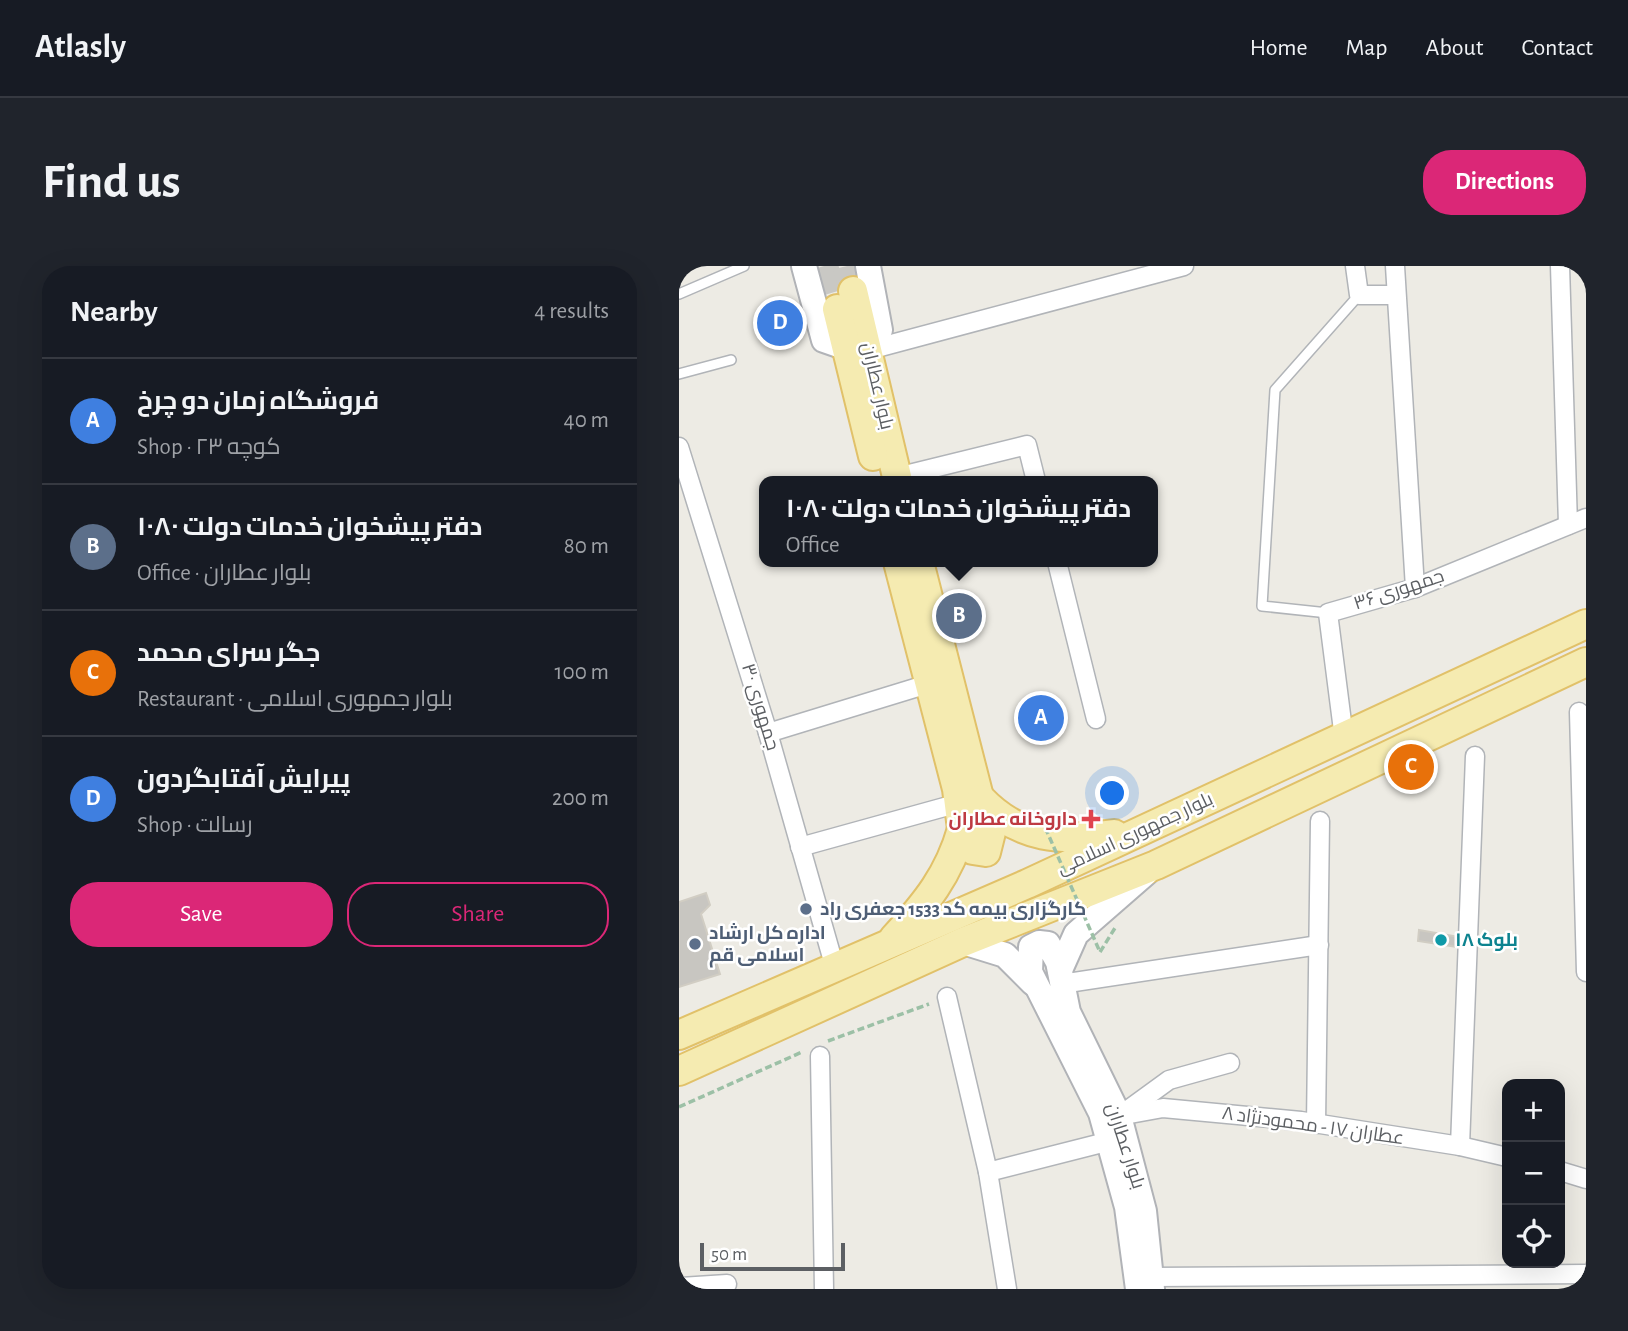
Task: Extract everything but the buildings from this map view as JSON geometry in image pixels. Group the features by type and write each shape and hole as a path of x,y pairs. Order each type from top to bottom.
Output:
{"main road":[{"path":"804,266 824,340 858,349 880,330 867,266"},
{"name":"بلوار عطاران","path":"845,300 890,476"},
{"path":"899,567 928,684 967,810"},
{"path":"885,947 932,894 953,861 967,810 920,567"},
{"name":"بلوار جمهوری اسلامی","path":"679,1035 969,909 1586,624"},
{"name":"بلوار جمهوری اسلامی","path":"679,1071 972,939 1156,865 1586,662"},
{"path":"967,810 1046,835 1081,839 1141,831"},
{"path":"1060,977 1076,934 1156,865"},
{"path":"969,909 1000,909 999,921 972,939"},
{"path":"972,939 1005,955 1033,983"},
{"name":"بلوار عطاران","path":"1039,943 1048,944 1060,977 1068,1012 1119,1116 1145,1211 1147,1285 1101,1113 1033,983 1029,954 1031,947 1039,943"}],"street":[{"path":"858,349 1183,266"},
{"path":"1355,266 1359,295 1397,295"},
{"path":"1395,266 1415,588"},
{"path":"1560,266 1567,526"},
{"path":"907,476 1027,445 1035,476"},
{"name":"جمهوری ۳۰","path":"679,447 768,733 835,968"},
{"name":"جمهوری ۳۶","path":"1344,738 1328,613 1415,588 1586,518"},
{"path":"1058,567 1096,719"},
{"path":"768,733 928,684"},
{"path":"1579,712 1586,972"},
{"path":"1460,1146 1475,756"},
{"path":"800,847 967,810"},
{"path":"1316,1124 1321,821"},
{"path":"1060,977 1319,944"},
{"path":"947,998 988,1172 1007,1289"},
{"path":"820,1056 824,1289"},
{"path":"1119,1116 1169,1080 1230,1063"},
{"name":"عطاران ۱۷ - محمودنژاد ۸","path":"1119,1116 1163,1108 1316,1124 1460,1146 1502,1156"},
{"path":"988,1172 1109,1141"},
{"path":"1565,1173 1586,1179"},
{"path":"1147,1285 1586,1274"},
{"path":"679,1287 727,1284"}],"lane":[{"path":"679,294 744,266"},
{"path":"1328,613 1262,606 1275,390 1359,295"},
{"path":"679,374 731,360"}],"path":[{"path":"1041,818 1100,952 1116,930"}],"tunnel":[{"path":"824,266 837,309"},
{"path":"847,266 853,291"}],"place":[{"name":"پیرایش آفتابگردون","path":"780,323"},
{"name":"دفتر پیشخوان خدمات دولت ۱۰۸۰","path":"959,616"},
{"name":"فروشگاه زمان دو چرخ","path":"1041,718"},
{"name":"جگر سرای محمد","path":"1411,767"},
{"name":"داروخانه عطاران","path":"1091,819"},
{"name":"کارگزاری بیمه کد 1533 جعفری راد","path":"806,909"},
{"name":"بلوک ۱۸","path":"1441,940"},
{"name":"اداره کل ارشاد اسلامی قم","path":"695,944"}]}
